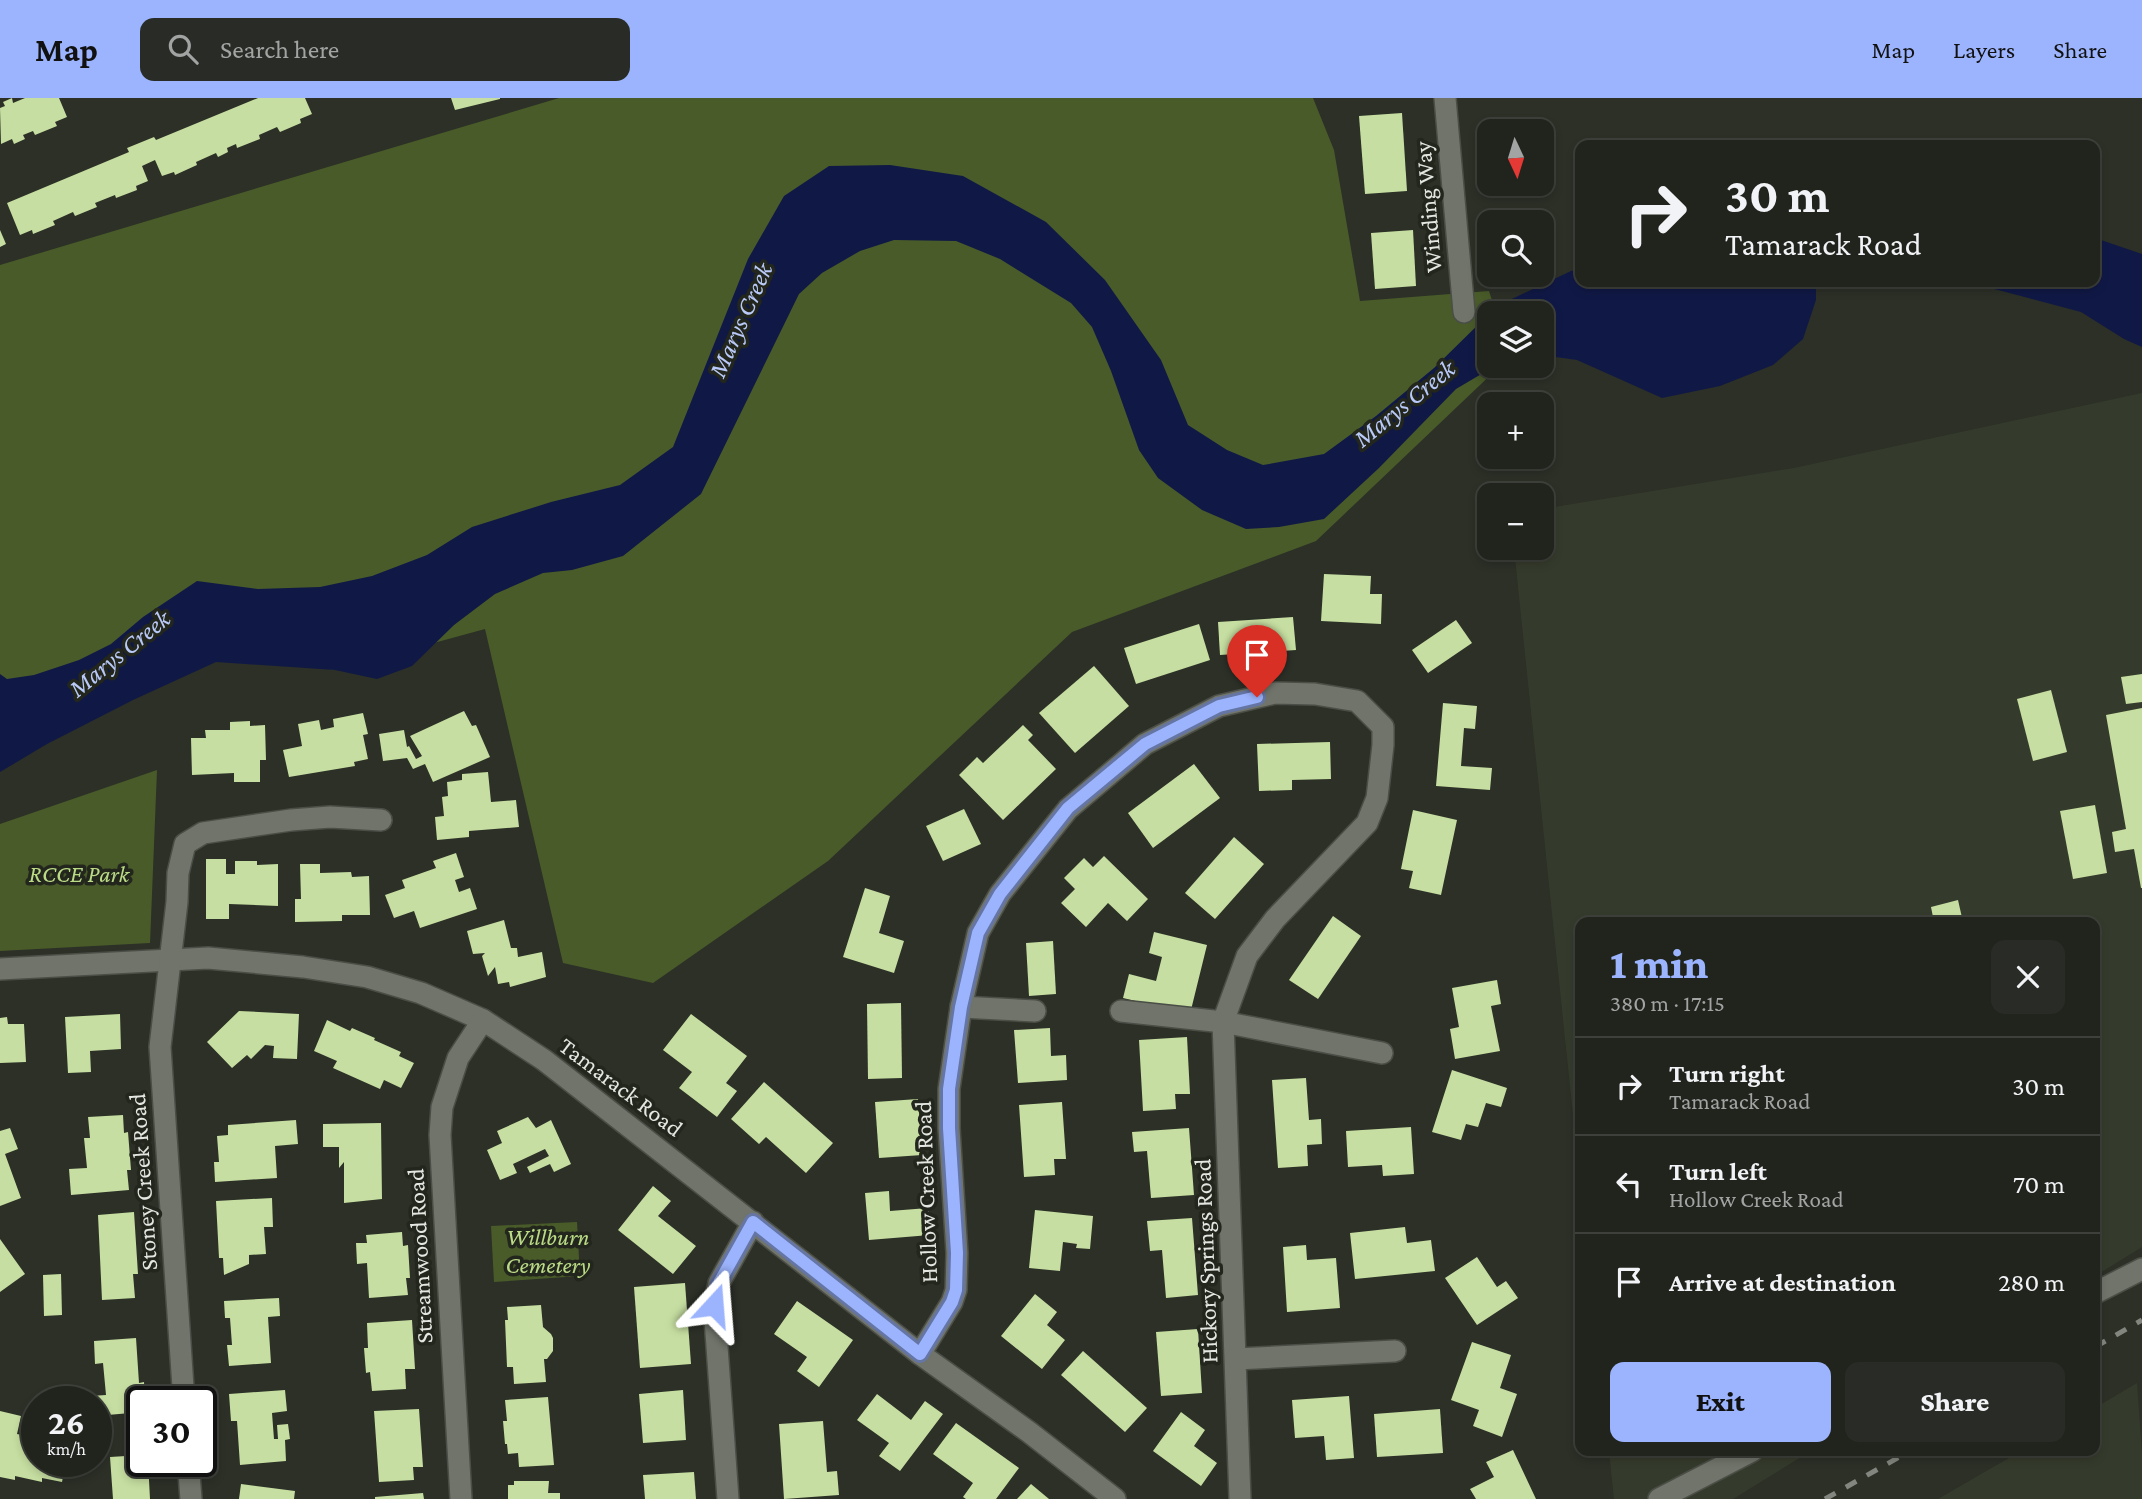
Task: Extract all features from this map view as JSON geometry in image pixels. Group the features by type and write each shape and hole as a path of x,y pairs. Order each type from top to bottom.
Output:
{"street":[{"name":"Winding Way","path":"1445,98 1464,312"},
{"name":"Hollow Creek Road","path":"920,1354 952,1302 956,1290 957,1253 949,1089 961,1007 978,933 1000,894 1068,808 1145,744 1219,706 1275,693 1315,694 1357,701 1373,716"},
{"name":"Hickory Springs Road","path":"1240,1499 1223,1022 1247,956 1275,919 1367,823 1377,798 1383,745 1383,727 1373,716"},
{"name":"Stoney Creek Road","path":"183,1386 160,1047 178,873 185,844 203,833 291,820 330,817 381,820"},
{"name":"Tamarack Road","path":"0,969 208,958 303,967 367,977 421,993 483,1020 544,1060 920,1354 1029,1432 1115,1499"},
{"path":"961,1007 1035,1011"},
{"path":"1121,1011 1223,1022 1382,1053"},
{"name":"Streamwood Road","path":"461,1499 440,1135 442,1107 458,1058 483,1020"},
{"path":"727,1499 714,1305 719,1283 753,1222"},
{"path":"2100,1290 2142,1269"},
{"path":"1236,1359 1395,1351"},
{"path":"1658,1499 1742,1456"},
{"path":"189,1477 191,1499"}],"shaded area":[{"path":"2142,393 2142,1247 2100,1273 2100,917 1575,917 1575,1134 1515,560 1554,560 1554,507 1794,468"},
{"path":"2137,1383 2142,1499 1938,1499 2012,1456 2100,1456 2100,1405"},
{"path":"1610,1456 1803,1456 1733,1499 1614,1499"}],"green space":[{"path":"559,98 1313,98 1334,150 1360,301 1489,291 1492,301 1477,301 1477,378 1487,378 1316,541 1072,632 828,861 653,983 563,963 485,629 335,670 225,649 0,726 0,265"},
{"name":"RCCE Park","path":"157,770 150,943 0,951 0,824"},
{"name":"Willburn Cemetery","path":"577,1222 580,1276 494,1282 491,1226"}],"water":[{"name":"Marys Creek","path":"890,165 963,176 1046,222 1105,280 1161,360 1188,425 1227,450 1263,465 1324,454 1434,368 1477,326 1477,377 1456,389 1379,468 1324,519 1279,527 1246,529 1202,510 1158,478 1139,450 1092,327 1071,303 1000,259 956,241 894,240 860,251 822,273 799,294 701,494 623,556 572,570 543,573 495,594 454,625 412,666 377,679 335,670 216,662 133,700 47,744 0,772 0,674 7,679 34,675 79,660 111,644 143,617 197,581 258,589 320,587 372,576 427,555 472,527 551,502 620,485 673,447 748,259 784,196 829,166"},
{"path":"2100,240 2142,254 2142,347 2081,312 1987,287 2100,287"},
{"path":"1575,270 1575,287 1816,287 1816,300 1803,339 1773,365 1720,386 1662,398 1577,360 1554,357 1554,301 1508,301 1537,287 1554,287 1554,279"}],"building":[{"path":"12,98 13,103 25,98 59,98 67,117 55,122 57,126 35,135 33,131 23,135 25,139 14,144 12,139 1,144 0,108 5,106 3,102"},
{"path":"258,98 305,98 312,114 300,119 301,123 280,132 277,127 259,135 260,139 237,148 236,144 227,148 228,152 218,157 216,153 175,175 174,172 162,176 155,160 142,166 148,181 136,186 137,190 95,203 97,207 75,216 73,212 53,221 55,225 33,234 32,230 20,235 7,203 129,152 127,148 154,137 156,140"},
{"path":"451,98 500,98 500,99 455,110"},
{"path":"1402,113 1407,191 1365,194 1359,116"},
{"path":"0,230 6,244 0,247"},
{"path":"1413,230 1416,286 1375,289 1371,233"},
{"path":"1324,574 1371,576 1370,594 1382,594 1381,624 1321,621"},
{"path":"1293,617 1296,650 1220,655 1218,622"},
{"path":"1456,620 1472,643 1428,673 1412,650"},
{"path":"1199,624 1210,660 1136,684 1124,648"},
{"path":"1094,666 1129,706 1075,753 1039,713"},
{"path":"2142,674 2142,702 2126,704 2121,677"},
{"path":"2051,690 2067,752 2033,761 2017,699"},
{"path":"1443,703 1477,706 1475,729 1464,728 1461,766 1492,768 1490,790 1436,786"},
{"path":"2142,708 2141,888 2134,849 2115,852 2112,832 2126,829 2106,715"},
{"path":"464,711 472,726 476,725 490,757 433,782 425,764 413,769 407,758 383,761 379,734 404,730 407,747 409,746 416,759 422,756 410,736"},
{"path":"363,713 368,734 363,735 368,759 354,762 355,766 289,777 283,750 302,746 298,724 319,720 321,730 334,727 333,719"},
{"path":"250,721 250,726 265,725 266,760 260,760 260,782 234,782 234,773 192,775 191,738 206,738 205,730 230,730 230,722"},
{"path":"1023,725 1033,735 1028,740 1056,769 1003,820 959,775 977,757 983,763"},
{"path":"1330,742 1331,779 1292,780 1292,790 1259,791 1257,744"},
{"path":"1194,764 1220,798 1153,848 1128,813"},
{"path":"488,772 491,802 516,800 519,827 469,831 469,837 437,840 435,817 444,816 442,797 448,796 447,782 462,780 462,774"},
{"path":"2095,805 2107,873 2073,879 2060,811"},
{"path":"964,809 981,844 943,861 926,826"},
{"path":"1413,810 1457,820 1441,895 1409,888 1413,871 1401,869"},
{"path":"1234,837 1264,864 1215,919 1185,893"},
{"path":"456,853 464,877 455,880 459,892 470,888 477,909 420,928 414,911 394,918 385,895 405,888 402,880 436,868 433,861"},
{"path":"1104,856 1148,899 1127,921 1108,903 1086,927 1061,903 1075,889 1064,878 1084,858 1093,867"},
{"path":"206,859 226,859 226,874 235,874 235,861 257,861 257,865 278,864 278,906 229,904 229,919 206,919"},
{"path":"300,864 320,864 320,873 351,872 352,877 369,876 370,915 342,915 342,921 295,922 295,899 301,899"},
{"path":"865,888 890,896 879,933 904,941 894,973 843,957"},
{"path":"1958,900 1962,917 1933,917 1931,907"},
{"path":"1333,916 1361,936 1318,999 1289,980"},
{"path":"504,920 511,948 517,948 518,957 542,952 546,977 510,987 509,982 498,984 495,967 488,976 482,956 485,953 473,954 467,931"},
{"path":"1154,932 1207,945 1190,1014 1123,998 1129,974 1156,981 1162,957 1149,953"},
{"path":"1053,941 1056,994 1029,996 1026,943"},
{"path":"1497,980 1501,1004 1491,1006 1500,1051 1455,1059 1450,1029 1459,1027 1452,988"},
{"path":"901,1003 902,1078 868,1079 867,1004"},
{"path":"239,1011 299,1014 297,1059 273,1058 274,1046 265,1045 251,1059 247,1055 232,1068 207,1042"},
{"path":"120,1014 121,1049 90,1051 91,1072 68,1073 65,1017"},
{"path":"691,1014 747,1056 726,1083 737,1091 717,1117 679,1088 692,1072 663,1050"},
{"path":"7,1017 8,1024 24,1024 26,1062 0,1063 0,1018"},
{"path":"327,1020 350,1031 352,1028 375,1038 374,1040 401,1052 399,1056 414,1063 401,1088 384,1080 380,1089 333,1068 337,1061 314,1051"},
{"path":"1050,1028 1051,1056 1066,1055 1067,1080 1018,1083 1014,1030"},
{"path":"1187,1037 1190,1094 1175,1094 1176,1109 1143,1111 1139,1040"},
{"path":"1452,1070 1507,1088 1501,1107 1486,1103 1478,1127 1466,1124 1461,1140 1432,1132"},
{"path":"1306,1078 1309,1120 1321,1119 1322,1144 1307,1145 1308,1166 1278,1168 1272,1080"},
{"path":"764,1082 833,1143 806,1173 766,1137 759,1144 731,1119"},
{"path":"918,1099 922,1155 879,1158 875,1102"},
{"path":"1062,1102 1066,1159 1054,1159 1055,1175 1024,1177 1019,1105"},
{"path":"123,1115 124,1133 128,1132 131,1170 127,1170 129,1190 71,1195 69,1169 87,1168 84,1138 90,1138 88,1117"},
{"path":"528,1117 536,1128 551,1120 571,1164 554,1172 550,1164 530,1173 527,1167 549,1156 545,1149 513,1164 517,1173 500,1180 487,1150 502,1143 497,1131"},
{"path":"296,1120 298,1144 275,1146 277,1178 215,1182 214,1162 219,1162 217,1136 228,1135 228,1125"},
{"path":"381,1123 382,1199 344,1203 344,1162 339,1168 339,1147 323,1147 323,1124"},
{"path":"1411,1127 1414,1174 1383,1176 1382,1165 1348,1167 1346,1131"},
{"path":"10,1128 18,1149 5,1154 21,1198 0,1206 0,1131"},
{"path":"1189,1128 1194,1195 1151,1198 1147,1151 1134,1152 1132,1132"},
{"path":"653,1186 671,1201 658,1216 696,1246 673,1274 618,1230"},
{"path":"889,1191 890,1211 928,1208 930,1235 869,1240 865,1193"},
{"path":"272,1198 273,1227 264,1227 266,1254 249,1255 249,1264 224,1275 223,1258 219,1258 216,1201"},
{"path":"1035,1210 1093,1216 1090,1249 1076,1248 1077,1244 1063,1242 1060,1271 1029,1268"},
{"path":"134,1212 138,1274 133,1274 135,1298 102,1300 98,1215"},
{"path":"1192,1218 1198,1295 1166,1298 1162,1250 1150,1251 1147,1221"},
{"path":"1405,1227 1407,1243 1431,1240 1435,1271 1355,1279 1350,1233"},
{"path":"402,1232 403,1246 408,1245 408,1295 369,1298 367,1263 357,1264 356,1243 367,1243 366,1235"},
{"path":"0,1239 25,1274 0,1292"},
{"path":"1306,1245 1307,1260 1336,1258 1340,1308 1287,1312 1283,1247"},
{"path":"1477,1257 1497,1287 1506,1281 1518,1298 1477,1325 1445,1278"},
{"path":"61,1274 62,1315 44,1316 43,1275"},
{"path":"685,1283 691,1364 640,1368 634,1287"},
{"path":"1035,1294 1057,1312 1047,1325 1065,1340 1042,1369 1001,1336"},
{"path":"279,1298 280,1316 268,1317 271,1363 229,1366 227,1345 232,1345 230,1318 225,1318 224,1301"},
{"path":"797,1301 853,1340 819,1387 797,1371 807,1357 774,1334"},
{"path":"541,1305 543,1327 553,1338 553,1351 544,1359 546,1382 514,1384 513,1367 507,1367 507,1307"},
{"path":"412,1320 415,1369 405,1369 406,1389 372,1391 370,1372 366,1373 364,1348 368,1348 367,1323"},
{"path":"1198,1329 1202,1393 1161,1396 1156,1332"},
{"path":"136,1338 139,1383 144,1382 144,1386 126,1386 126,1413 112,1415 112,1386 105,1386 103,1363 95,1364 94,1341"},
{"path":"1472,1342 1511,1355 1500,1388 1517,1394 1502,1437 1473,1426 1479,1410 1451,1400"},
{"path":"1083,1351 1147,1408 1125,1432 1061,1375"},
{"path":"285,1390 287,1411 272,1413 274,1439 278,1439 277,1425 288,1424 290,1439 285,1440 286,1461 240,1465 237,1421 231,1421 229,1394"},
{"path":"683,1390 686,1440 643,1443 639,1394"},
{"path":"877,1394 911,1420 925,1401 943,1414 900,1471 879,1456 889,1443 857,1420"},
{"path":"1349,1396 1354,1458 1326,1460 1324,1436 1295,1438 1292,1400"},
{"path":"548,1397 554,1465 519,1467 518,1453 508,1454 505,1444 505,1400"},
{"path":"419,1409 423,1467 413,1467 414,1480 379,1482 374,1411"},
{"path":"1440,1409 1443,1453 1377,1457 1374,1414"},
{"path":"0,1411 21,1416 17,1434 21,1435 21,1477 63,1477 62,1482 42,1478 42,1482 15,1476 15,1480 0,1477"},
{"path":"1181,1412 1205,1430 1194,1446 1217,1463 1201,1486 1153,1451"},
{"path":"823,1421 827,1472 837,1471 839,1495 784,1499 779,1424"},
{"path":"956,1423 1019,1468 996,1499 963,1497 973,1483 933,1454"},
{"path":"1513,1450 1536,1499 1476,1499 1470,1489 1494,1477 1486,1462"},
{"path":"126,1456 126,1477 149,1477 150,1499 113,1499 112,1457"},
{"path":"694,1472 696,1499 645,1499 643,1475"},
{"path":"514,1481 549,1481 548,1493 560,1493 560,1499 508,1499 508,1485 514,1485"},
{"path":"241,1484 295,1491 294,1499 239,1499"},
{"path":"1031,1484 1049,1499 1017,1499"},
{"path":"423,1493 424,1499 375,1499 375,1497"}],"railway":[{"path":"2100,1344 2142,1320"},
{"path":"1825,1499 1901,1456"}],"route":[{"path":"714,1305 719,1283 753,1222 920,1354 952,1302 956,1290 957,1253 949,1089 961,1007 978,933 1000,894 1068,808 1145,744 1219,706 1257,697"}]}
